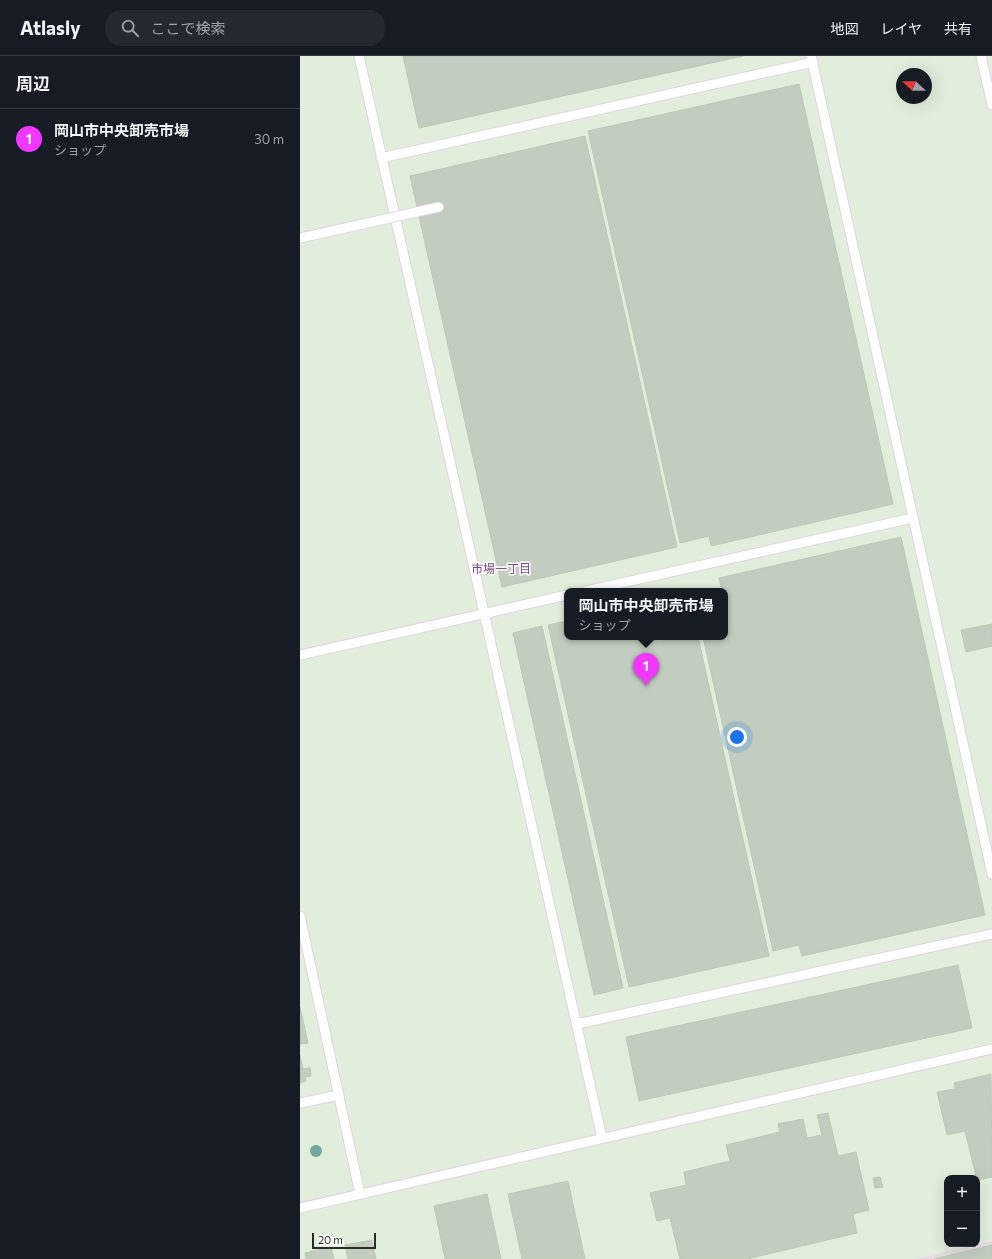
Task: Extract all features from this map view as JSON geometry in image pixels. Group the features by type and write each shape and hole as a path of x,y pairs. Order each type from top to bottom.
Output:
{"lane":[{"path":"359,56 602,1138"},
{"path":"981,56 992,105"},
{"path":"382,158 812,59 992,874"},
{"path":"300,238 439,207"},
{"path":"599,588 913,518"},
{"path":"300,655 564,596"},
{"path":"300,916 360,1194"},
{"path":"577,1024 992,934"},
{"path":"300,1208 992,1049"},
{"path":"300,1103 339,1095"}],"shaded area":[{"path":"992,1241 992,1259 914,1259 966,1247 980,1247 980,1244"}],"building":[{"path":"403,56 743,56 419,128"},
{"path":"799,84 893,504 711,546 709,536 680,543 588,131"},
{"path":"585,136 677,547 502,587 410,176"},
{"path":"901,537 985,915 802,956 799,945 773,951 704,640 728,640 728,588 721,588 719,578"},
{"path":"564,622 564,640 699,640 769,956 629,987 548,625"},
{"path":"992,624 992,646 966,652 961,630"},
{"path":"542,626 623,988 594,995 513,633"},
{"path":"958,965 972,1028 639,1101 626,1037"},
{"path":"300,1007 308,1043 300,1044"},
{"path":"300,1055 303,1069 310,1068 311,1076 305,1077 306,1081 300,1083"},
{"path":"991,1074 992,1177 980,1179 980,1175 976,1175 965,1131 947,1135 937,1092 955,1089 954,1083"},
{"path":"828,1113 838,1156 856,1152 869,1210 853,1214 857,1233 747,1259 680,1259 670,1218 657,1221 650,1193 686,1185 684,1172 730,1161 726,1145 780,1132 778,1124 803,1119 807,1138 822,1135 817,1115"},
{"path":"880,1177 883,1187 875,1188 873,1178"},
{"path":"568,1181 585,1259 522,1259 508,1194"},
{"path":"487,1194 501,1259 445,1259 434,1206"},
{"path":"372,1240 376,1259 348,1259 345,1245"},
{"path":"992,1245 992,1259 934,1259"},
{"path":"331,1247 334,1259 306,1259 305,1253"}],"place":[{"name":"岡山市中央卸売市場","path":"646,686"}],"district":[{"name":"市場一丁目","path":"501,569"}]}
